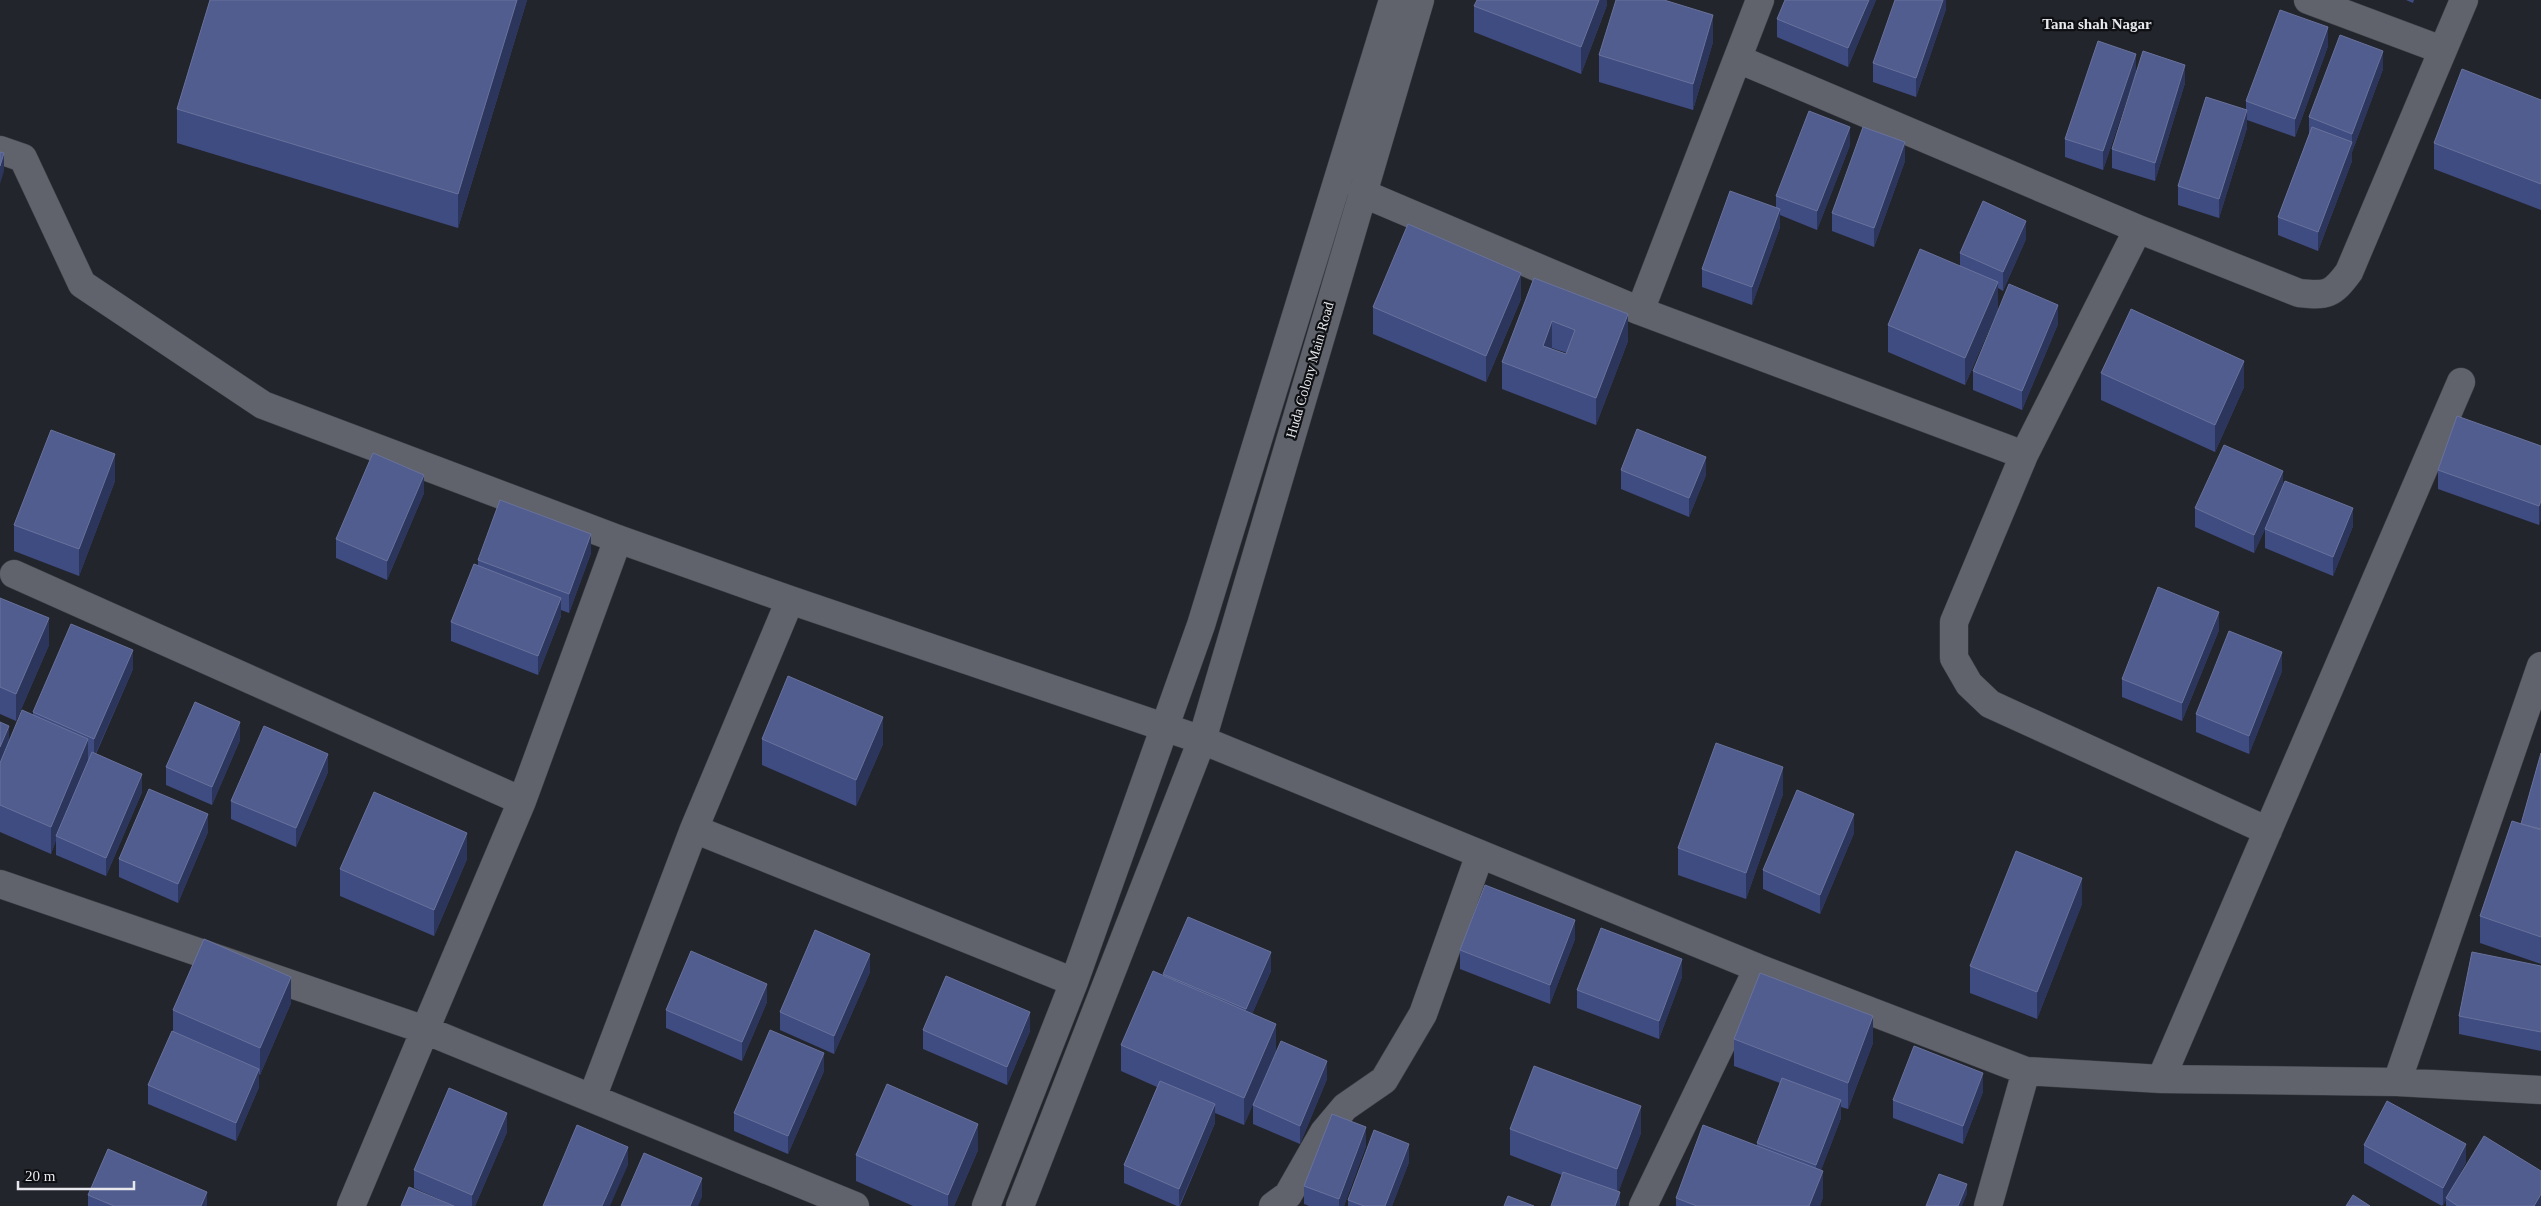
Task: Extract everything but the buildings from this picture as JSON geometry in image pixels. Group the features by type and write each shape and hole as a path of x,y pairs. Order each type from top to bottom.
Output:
{"street":[{"path":"986,1206 1074,982 1201,625 1393,0"},
{"name":"Huda Colony Main Road","path":"1020,1206 1202,740 1420,0"},
{"path":"1640,311 1760,0"},
{"path":"2308,0 2442,50"},
{"path":"1738,59 2138,229 2299,294 2317,295 2336,290 2349,272 2464,0"},
{"path":"0,150 23,158 82,284 263,404 618,539 790,600 1202,740 1758,968 2026,1071 2161,1079 2397,1082 2541,1090"},
{"path":"1362,193 1640,311 2024,455"},
{"path":"2138,229 2024,455 1954,622 1954,658 1969,684 1990,704 2268,831"},
{"path":"2161,1079 2461,382"},
{"path":"351,1206 522,801 618,539"},
{"path":"14,574 522,801"},
{"path":"592,1098 694,829 790,600"},
{"path":"2397,1082 2541,666"},
{"path":"694,829 1074,982"},
{"path":"1273,1206 1288,1195 1324,1132 1345,1107 1384,1080 1423,1014 1480,854"},
{"path":"0,884 425,1030 855,1206"},
{"path":"1643,1206 1758,968"},
{"path":"1988,1206 2026,1071"}],"district":[{"name":"Tana shah Nagar","path":"2097,24"}]}
